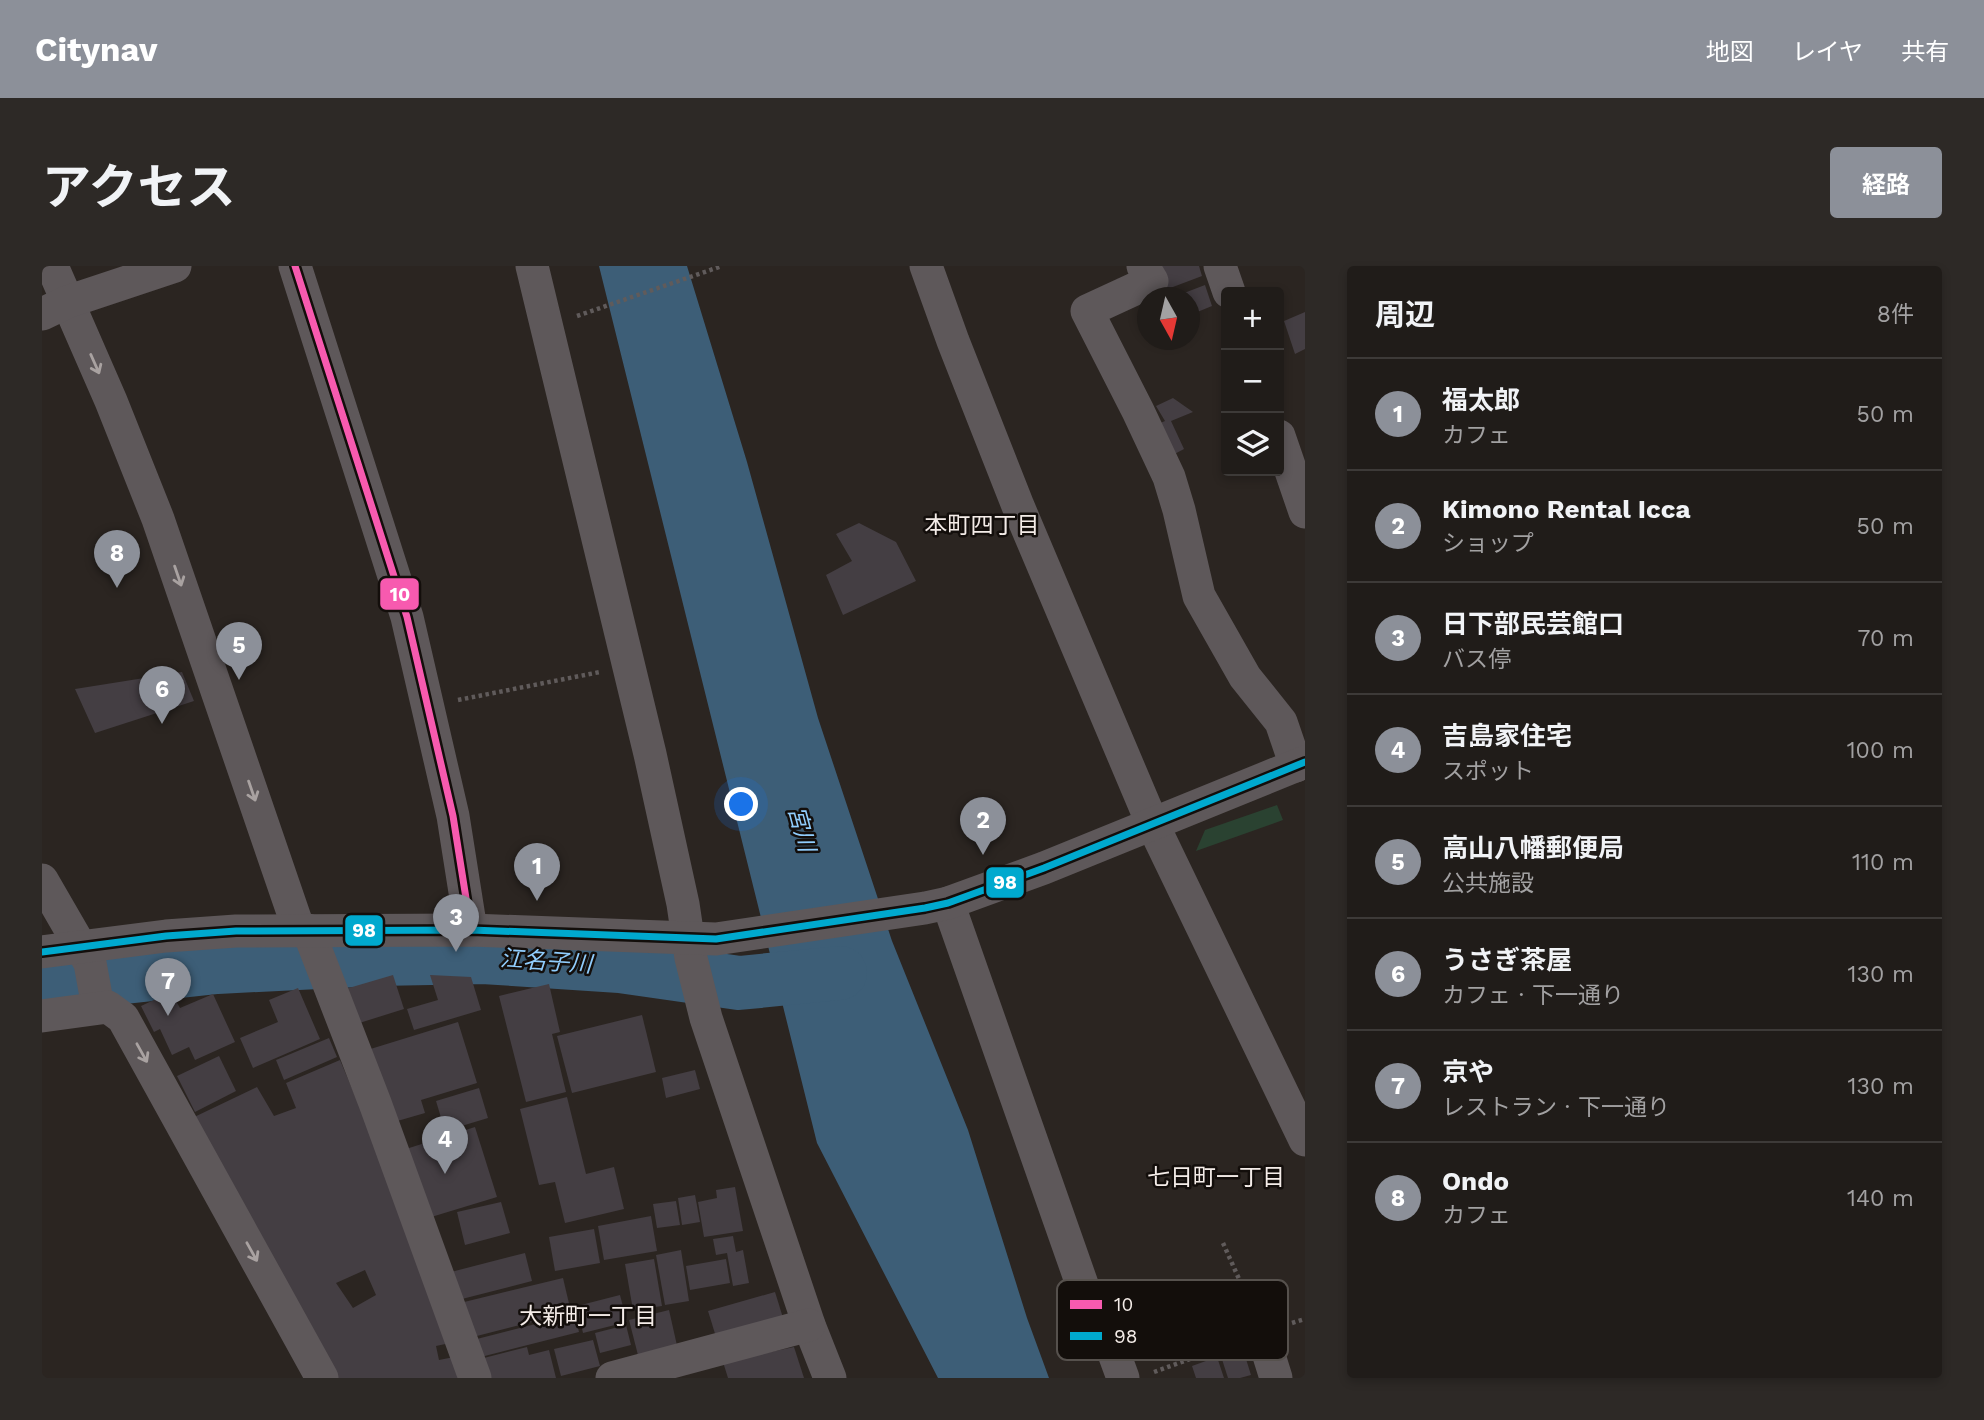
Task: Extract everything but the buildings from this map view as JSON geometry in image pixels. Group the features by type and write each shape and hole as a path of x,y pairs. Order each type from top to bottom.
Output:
{"street":[{"path":"52,266 55,308 111,401 158,519 307,935 404,1181 475,1378"},
{"path":"55,308 175,266"},
{"path":"295,266 407,617 453,816 471,930"},
{"path":"532,266 674,863 698,945 706,1018 809,1325 830,1378"},
{"path":"926,266 1018,506 1152,823 1305,1140"},
{"path":"42,952 84,955 166,936 471,930 698,945 937,906 1044,867 1300,764 1281,722 1245,677 1199,596 1169,477 1087,312 1152,281 1143,266"},
{"path":"1220,266 1227,287"},
{"path":"1284,451 1305,512"},
{"path":"42,880 84,955 98,1001 123,1018 322,1378"},
{"path":"937,906 1080,1280"},
{"path":"42,1016 98,1001"},
{"path":"612,1378 809,1325"},
{"path":"1126,1360 1135,1376"},
{"path":"1270,1360 1276,1378"}],"path":[{"path":"576,317 722,266"},
{"path":"428,706 629,667"},
{"path":"1223,1243 1239,1280"},
{"path":"1288,1325 1305,1320"},
{"path":"1135,1376 1182,1360"}],"green space":[{"path":"1277,805 1283,820 1196,851 1205,830"}],"water":[{"name":"宮川","path":"599,266 687,266 747,462 818,718 892,941 968,1130 1027,1318 1049,1378 938,1378 817,1143"}],"waterway":[{"name":"江名子川","path":"42,986 217,967 483,957 620,966 739,983 840,973"}],"transit line":[{"name":"10","path":"295,266 407,617 453,816 471,930"},
{"name":"98","path":"42,952 166,936 236,931 471,930 716,939 925,908 948,903 1044,868 1305,762"}],"place":[{"name":"Ondo","path":"117,588"},
{"name":"高山八幡郵便局","path":"239,680"},
{"name":"うさぎ茶屋","path":"162,724"},
{"name":"Kimono Rental Icca","path":"983,855"},
{"name":"福太郎","path":"537,901"},
{"name":"日下部民芸館口","path":"456,952"},
{"name":"京や","path":"168,1016"},
{"name":"吉島家住宅","path":"445,1174"}],"district":[{"name":"本町四丁目","path":"982,525"},
{"name":"七日町一丁目","path":"1216,1177"},
{"name":"大新町一丁目","path":"588,1316"}]}
